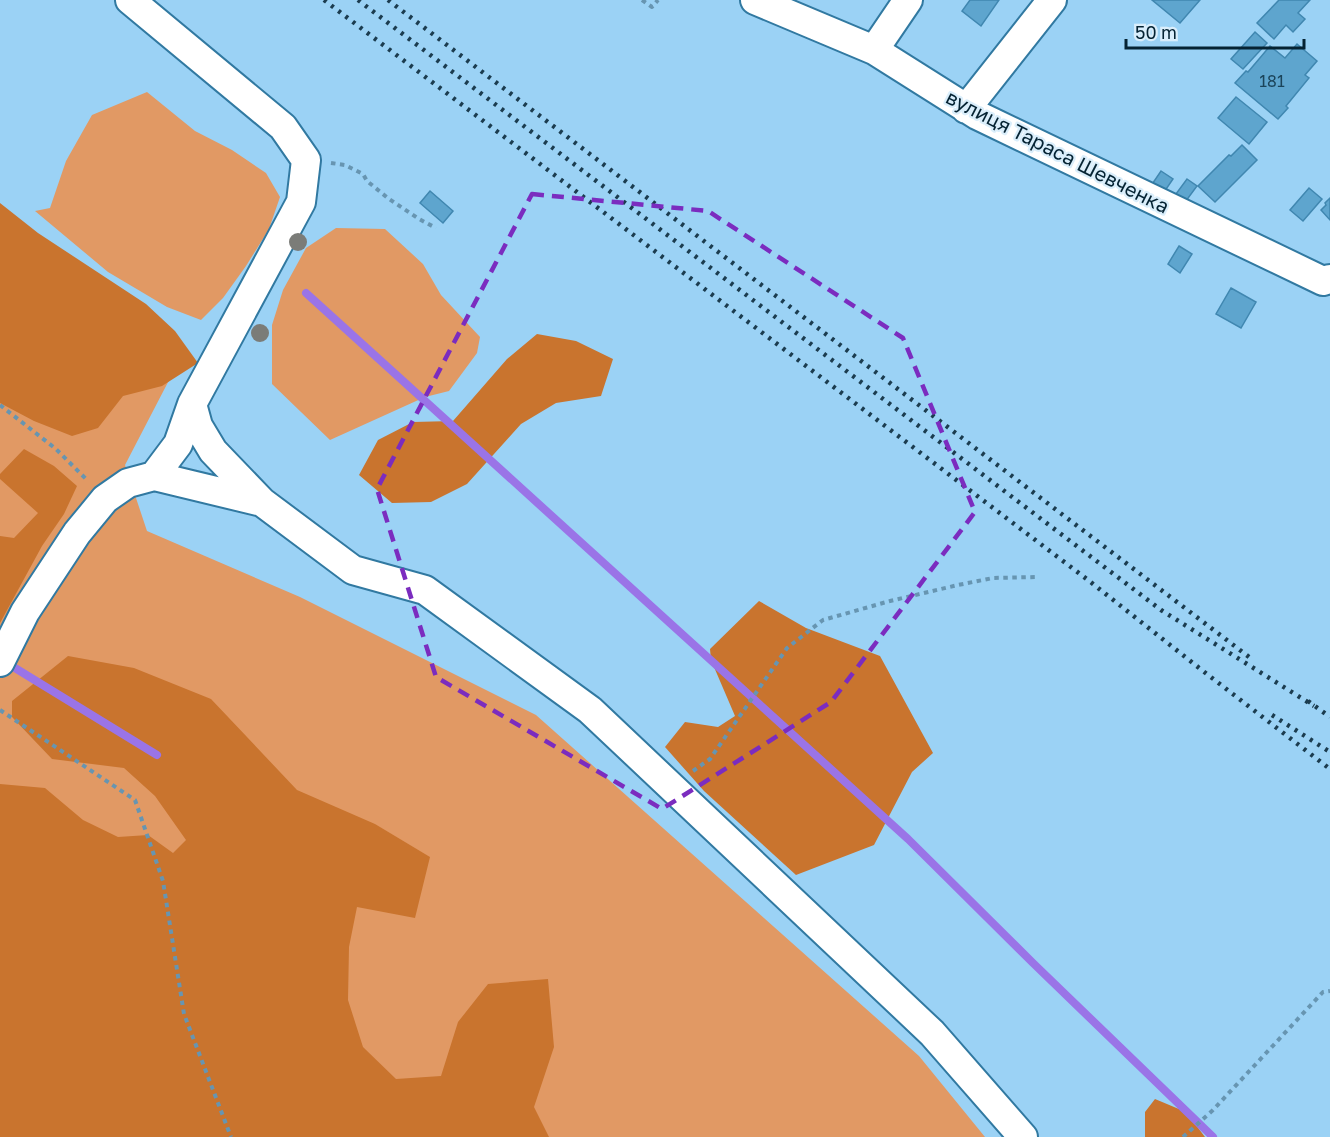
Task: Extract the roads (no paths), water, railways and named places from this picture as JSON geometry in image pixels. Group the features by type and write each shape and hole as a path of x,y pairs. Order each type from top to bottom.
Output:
{"street":[{"path":"130,0 283,127 306,160 301,202 192,404 178,444 154,476"},
{"name":"вулиця Тараса Шевченка","path":"755,0 874,50 966,109 1323,281 1330,279"},
{"path":"874,50 909,0"},
{"path":"966,109 1052,0"},
{"path":"192,404 198,426 213,451 262,502 353,570 425,590 590,710 932,1033 1023,1137"},
{"path":"0,662 25,612 77,533 105,499 128,483 154,476 262,502"}],"waterway":[{"path":"306,293 908,839 1213,1137"},
{"path":"15,668 157,755"}],"railway":[{"path":"324,0 1088,580 1330,769"},
{"path":"358,0 1161,610 1314,706"},
{"path":"388,0 1253,660"},
{"path":"1308,701 1330,717"},
{"path":"1272,715 1330,752"}]}
